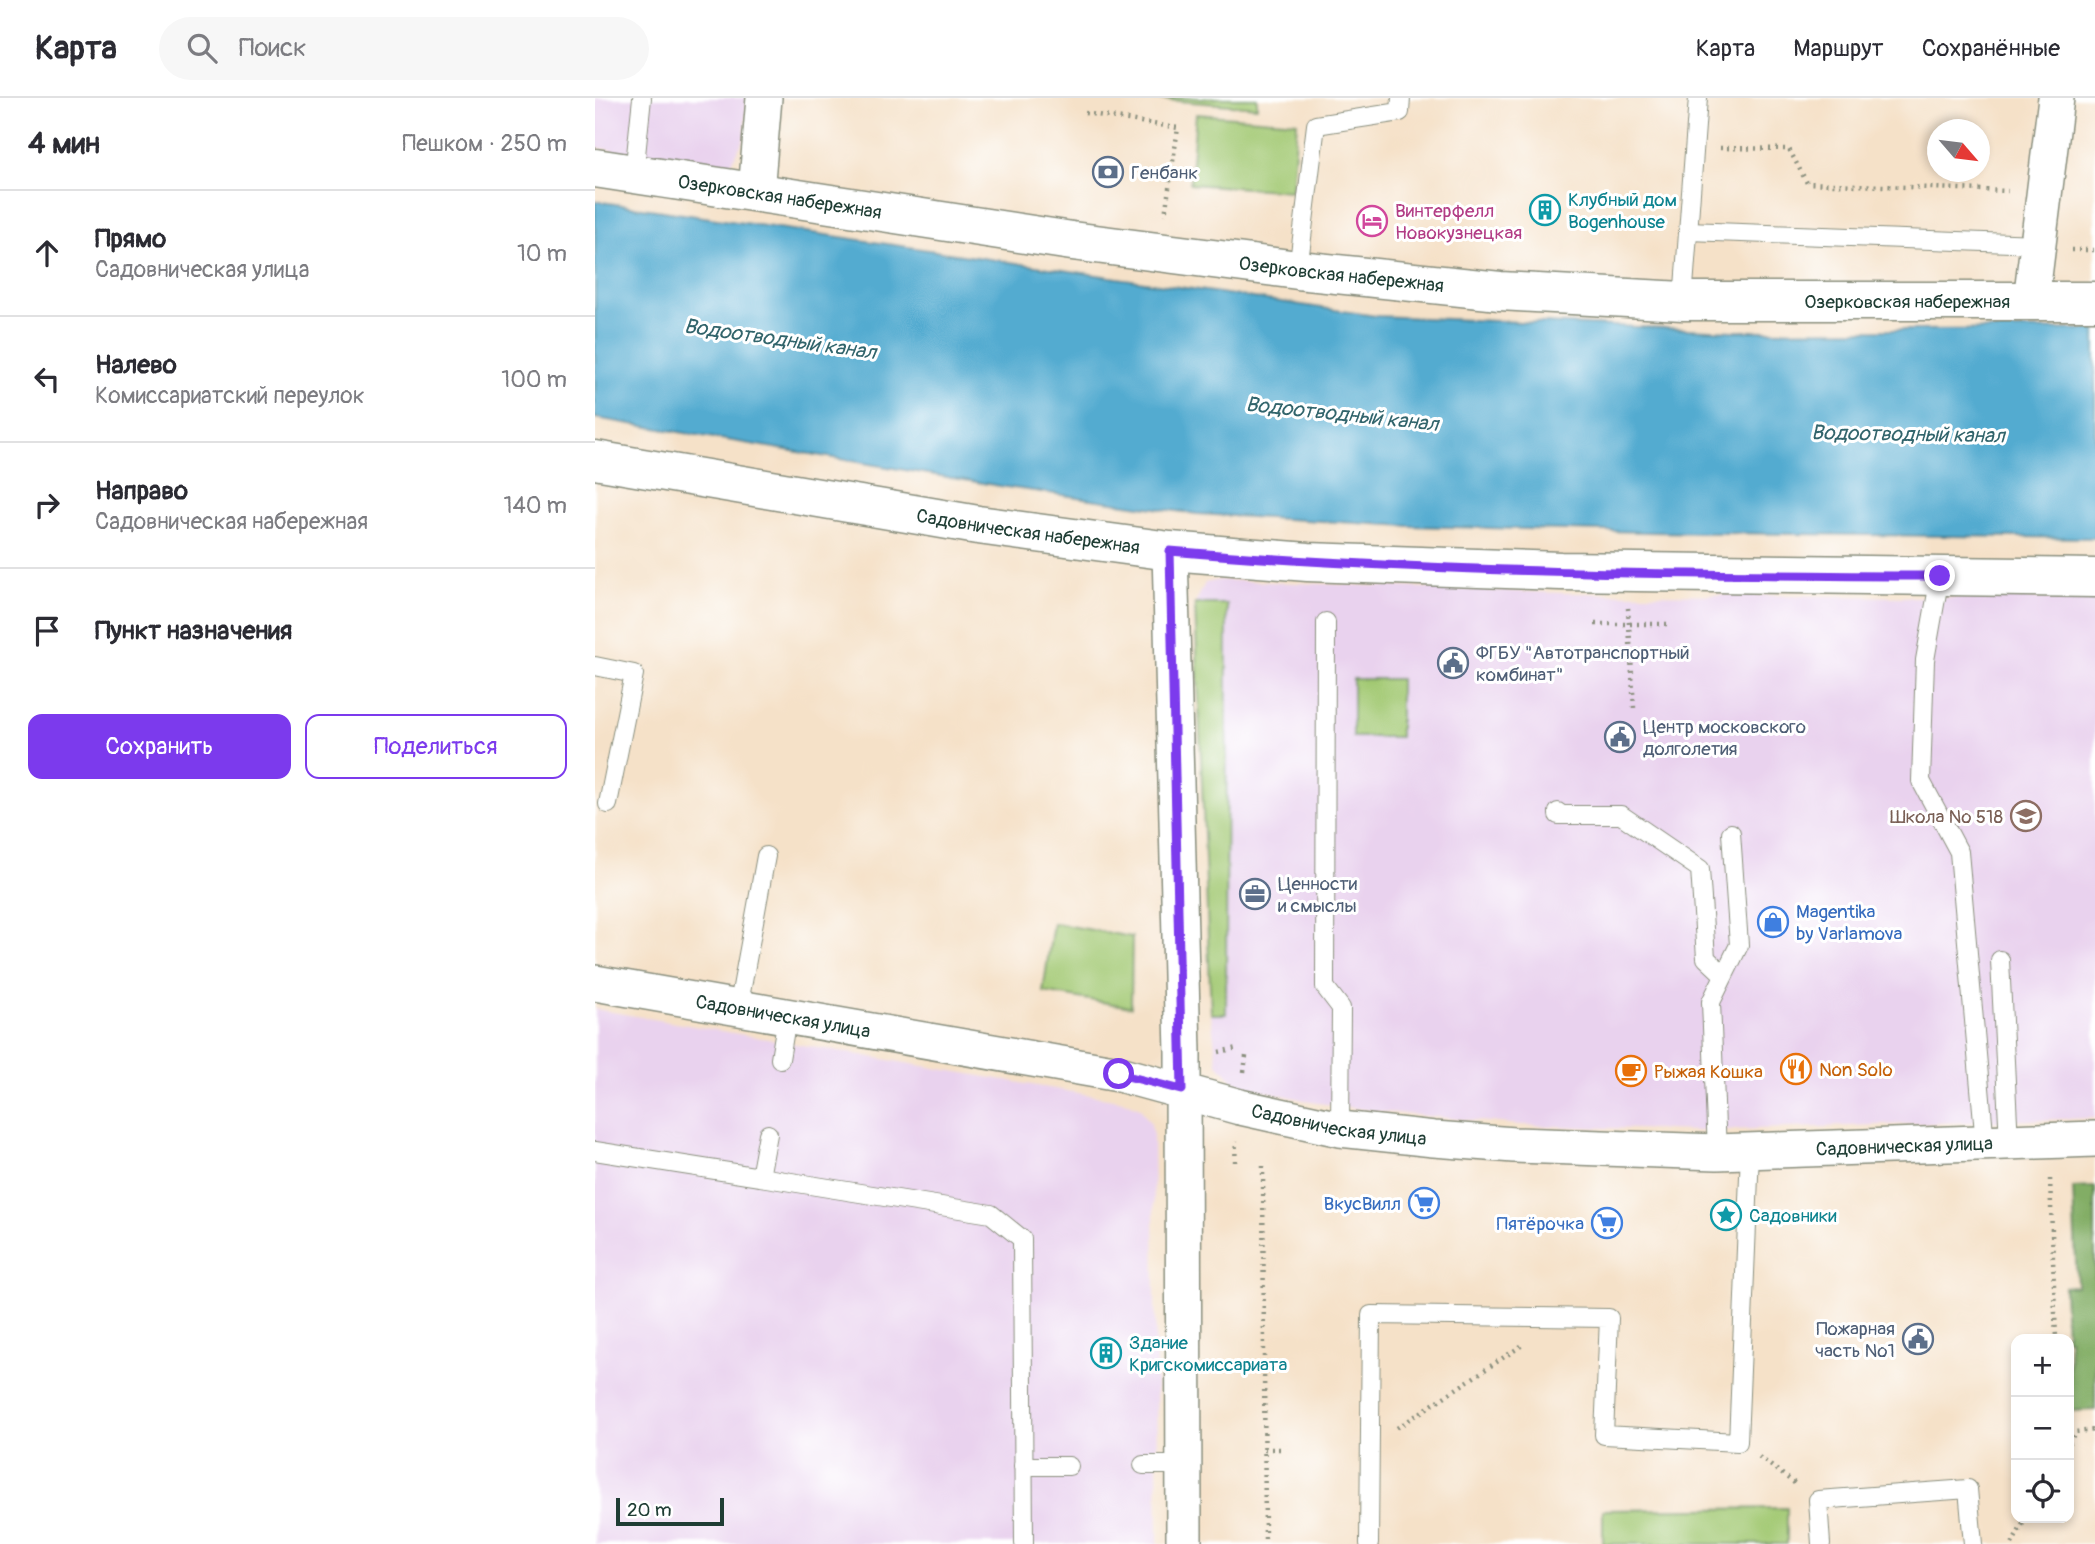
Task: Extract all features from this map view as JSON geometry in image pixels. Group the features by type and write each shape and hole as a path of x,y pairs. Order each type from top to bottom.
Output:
{"street":[{"path":"756,192 764,98"},
{"path":"2031,301 2055,247 2056,98"},
{"name":"Озерковская набережная","path":"595,168 1072,241 1298,270 1500,291 1683,301 2095,301"},
{"name":"Садовническая набережная","path":"595,460 978,525 1170,551 1308,562 1534,570 2095,578"},
{"path":"1170,551 1182,1090 1184,1544"},
{"name":"Садовническая улица","path":"595,984 1119,1074 1251,1110 1340,1129 1514,1145 1734,1152 2095,1139"}],"lane":[{"path":"634,174 642,98"},
{"path":"1298,270 1316,125 1400,112 1401,98"},
{"path":"1683,301 1697,98"},
{"path":"1688,231 2055,247"},
{"path":"1940,576 1925,660 1921,781 1959,852 1997,1144"},
{"path":"1326,622 1325,987 1341,1008 1340,1129"},
{"path":"595,666 634,674 608,804"},
{"path":"1558,812 1558,815 1621,815 1700,869 1706,958 1724,975"},
{"path":"1369,1544 1371,1315 1609,1318 1604,1435 1738,1442 1734,1152 1711,1002 1739,945 1731,833"},
{"path":"738,1009 766,856"},
{"path":"1997,1144 2000,960"},
{"path":"780,1059 787,1017"},
{"path":"760,1177 768,1134"},
{"path":"595,1151 991,1214 1022,1239 1024,1544"},
{"path":"1143,1465 1183,1465"},
{"path":"1024,1466 1069,1466"},
{"path":"1821,1544 1818,1500 1968,1489 1973,1544"}],"path":[{"path":"1086,113 1178,128 1164,220"},
{"path":"1694,148 1789,149 1807,183 2016,192"},
{"path":"2055,247 2095,250"},
{"path":"1627,600 1635,708"},
{"path":"1595,624 1670,624"},
{"path":"1214,1053 1237,1048"},
{"path":"1235,1162 1236,1133"},
{"path":"1263,1166 1265,1544"},
{"path":"2050,1180 2056,1334"},
{"path":"1369,1447 1565,1318"},
{"path":"2075,1432 2095,1430"},
{"path":"1738,1442 1818,1500"},
{"path":"1264,1449 1280,1449"},
{"path":"2012,1544 2023,1523"}],"shaded area":[{"path":"595,98 747,98 744,139 732,162 722,169 618,160 612,150 595,147"},
{"path":"1220,580 1561,593 2095,599 2095,1118 1695,1131 1521,1125 1317,1103 1243,1086 1233,1080 1217,1063 1211,1014 1195,604 1205,583"},
{"path":"595,1009 1124,1101 1140,1108 1151,1124 1153,1136 1158,1544 595,1544"}],"green space":[{"path":"1137,98 1257,98 1257,107"},
{"path":"1196,114 1297,122 1292,191 1190,184"},
{"path":"1195,604 1227,604 1226,1014 1211,1014"},
{"path":"1353,679 1400,679 1400,737 1353,737"},
{"path":"1053,923 1132,937 1131,1007 1043,992"},
{"path":"2095,1187 2095,1410 2074,1411 2074,1334 2066,1334 2064,1287 2077,1286 2073,1188"},
{"path":"1787,1508 1787,1544 1603,1544 1603,1510"}],"water":[{"name":"Водоотводный канал","path":"595,201 1376,316 1735,331 2095,329 2095,538 1409,526 1197,514 1006,487 595,418"}],"place":[{"name":"Генбанк","path":"1108,172"},
{"name":"Клубный дом Bogenhouse","path":"1545,210"},
{"name":"Винтерфелл Новокузнецкая","path":"1372,221"},
{"name":"ФГБУ \"Автотранспортный комбинат\"","path":"1453,663"},
{"name":"Центр московского долголетия","path":"1620,737"},
{"name":"Школа № 518","path":"2026,816"},
{"name":"Ценности и смыслы","path":"1255,894"},
{"name":"Magentika by Varlamova","path":"1773,922"},
{"name":"Non Solo","path":"1796,1069"},
{"name":"Рыжая Кошка","path":"1631,1071"},
{"name":"ВкусВилл","path":"1424,1203"},
{"name":"Садовники","path":"1726,1215"},
{"name":"Пятёрочка","path":"1607,1223"},
{"name":"Пожарная часть №1","path":"1918,1339"},
{"name":"Здание Кригскомиссариата","path":"1106,1353"}],"route":[{"path":"1119,1074 1182,1090 1170,551 1308,562 1561,571 1940,576"}]}
